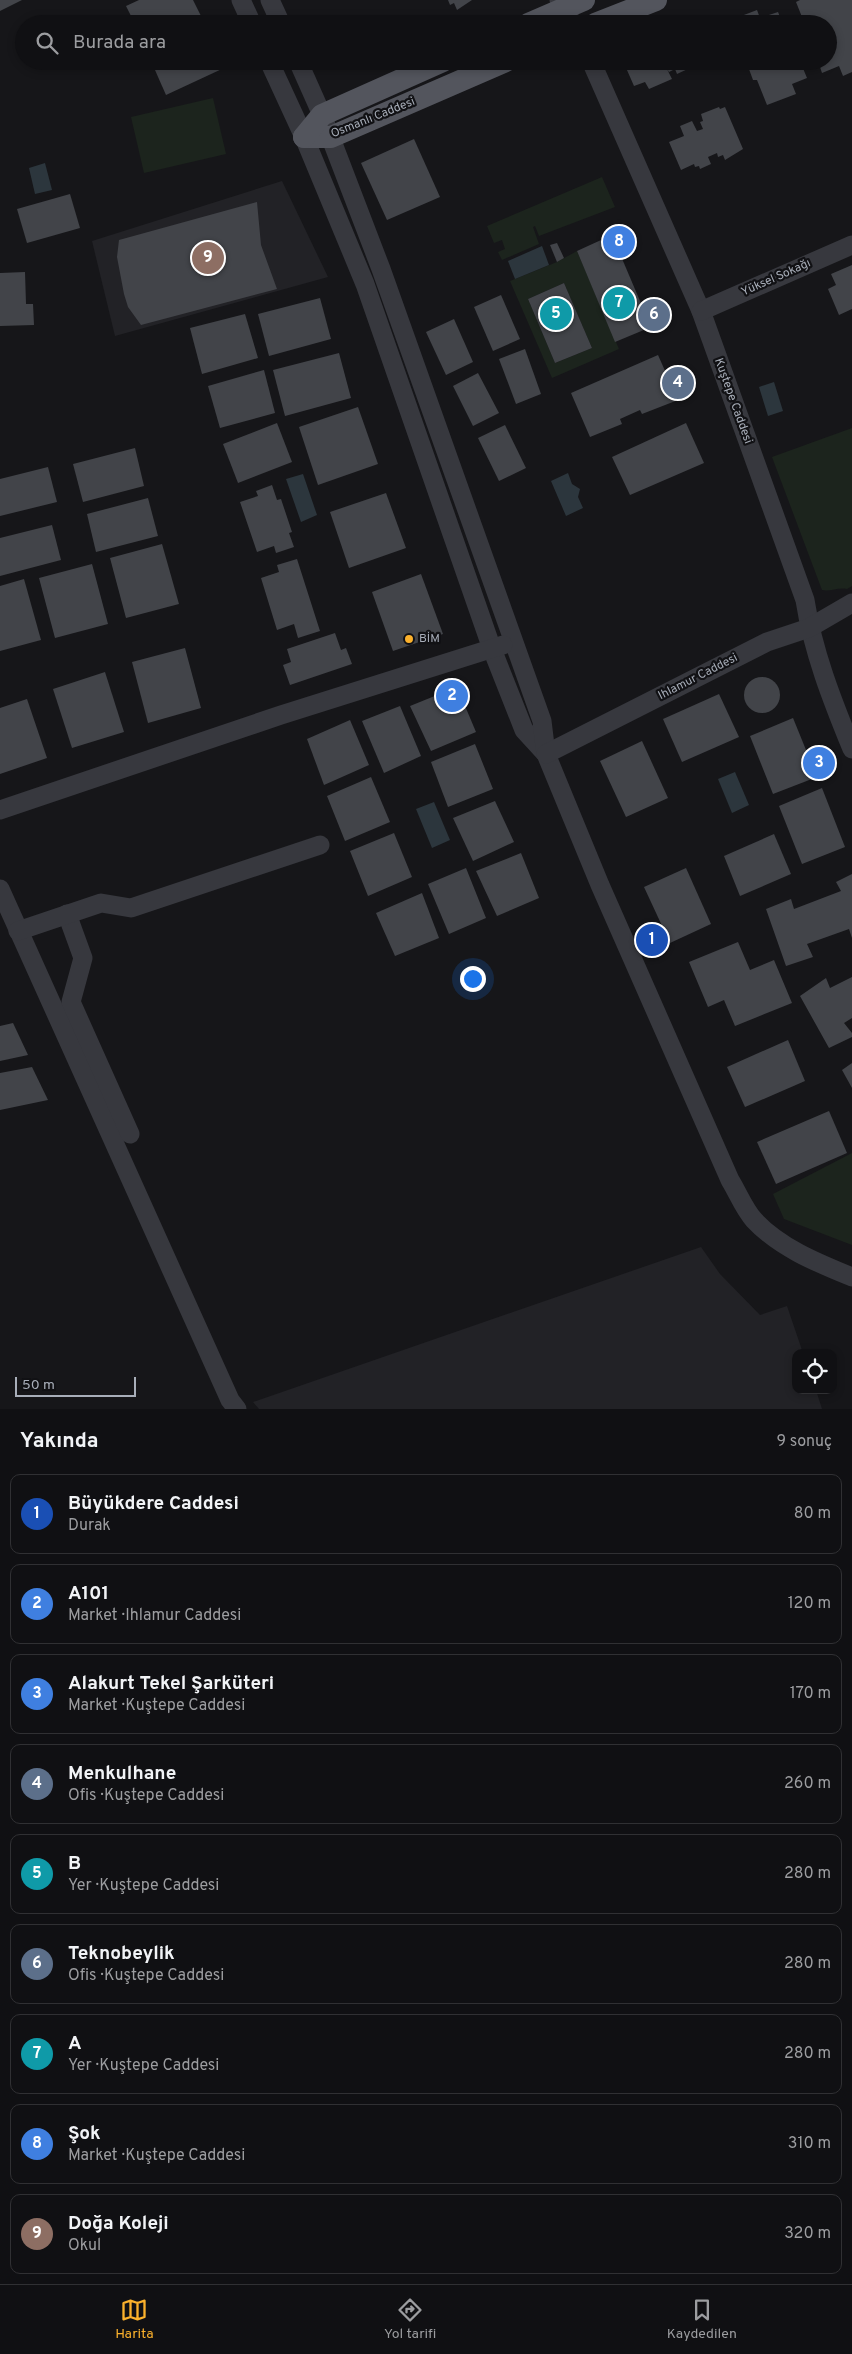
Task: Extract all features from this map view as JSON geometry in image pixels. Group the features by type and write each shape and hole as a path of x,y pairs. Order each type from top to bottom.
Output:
{"main road":[{"path":"618,15 656,0"},
{"path":"552,15 570,8"},
{"name":"Osmanlı Caddesi","path":"304,137 322,115 423,70"},
{"name":"Osmanlı Caddesi","path":"304,137 331,137 485,70"}],"street":[{"path":"241,0 248,15"},
{"path":"270,0 277,15"},
{"path":"273,70 304,137 365,284 492,649 524,730 546,754"},
{"path":"302,70 331,137 381,268 542,721 546,754 600,885 726,1170 753,1218 772,1238 818,1263 852,1277"},
{"name":"Kuştepe Caddesi","path":"595,70 701,311 804,600 809,628 828,691 852,749"},
{"name":"Yüksel Sokağı","path":"701,311 852,245"},
{"name":"Ihlamur Caddesi","path":"546,754 767,642 809,628 852,603"},
{"path":"0,810 280,715 492,649 513,640"},
{"path":"18,930 101,903 131,908 320,845"},
{"path":"0,889 226,1391 237,1409"},
{"path":"67,914 83,958 71,1002 130,1134"}],"shaded area":[{"path":"213,98 226,154 144,173 131,117"},
{"path":"45,163 52,190 35,194 29,168"},
{"path":"602,177 615,207 539,236 535,226 533,227 539,244 502,260 498,252 505,249 502,240 494,243 487,226"},
{"path":"282,181 328,277 115,336 92,241"},
{"path":"542,246 549,265 515,279 508,261"},
{"path":"577,251 619,349 552,378 510,281 557,262","holes":["564,283 592,348 555,363 528,299"]},
{"path":"774,382 783,411 768,416 759,387"},
{"path":"852,428 852,586 847,589 822,590 772,457"},
{"path":"568,473 572,484 580,489 578,497 583,508 566,516 551,481"},
{"path":"303,474 317,515 301,522 286,479"},
{"path":"735,772 749,805 732,813 718,779"},
{"path":"434,802 450,840 432,848 416,809"},
{"path":"852,1153 852,1245 784,1219 773,1194"},
{"path":"701,1247 720,1274 760,1315 787,1306 802,1349 792,1349 792,1394 817,1394 822,1409 259,1409 253,1402"}],"building":[{"path":"0,0 22,0 0,11"},
{"path":"139,0 193,0 200,15 130,15 126,6"},
{"path":"448,0 472,0 457,10 454,3 450,5"},
{"path":"800,0 852,0 852,72 843,76 839,66 837,67 837,15 801,15 796,2"},
{"path":"757,10 759,15 744,15"},
{"path":"155,70 220,70 166,95"},
{"path":"627,70 668,70 672,79 649,89 645,82 634,86"},
{"path":"675,70 686,70 677,74"},
{"path":"749,70 804,70 807,78 792,84 796,94 767,105 757,80 753,80"},
{"path":"719,107 720,109 725,107 743,149 725,160 723,155 718,157 717,153 708,157 711,164 700,169 699,166 695,167 694,164 681,170 669,142 684,136 680,126 692,121 697,131 703,129 700,122 703,121 701,114"},
{"path":"414,139 440,197 387,220 361,163"},
{"path":"70,194 80,228 27,243 17,209"},
{"path":"257,202 261,245 277,289 141,325 128,307 124,294 117,257 119,240"},
{"path":"612,235 651,327 615,342 577,251"},
{"path":"557,243 564,258 557,262 550,245"},
{"path":"852,265 852,309 839,315 828,289 836,285 831,274"},
{"path":"25,272 26,304 33,304 34,325 0,326 0,273"},
{"path":"564,283 592,348 555,363 528,299"},
{"path":"501,295 520,339 493,351 474,307"},
{"path":"320,298 331,339 269,356 258,314"},
{"path":"245,314 258,358 202,374 190,328"},
{"path":"454,319 473,362 446,375 426,332"},
{"path":"525,349 541,394 516,404 499,359"},
{"path":"339,353 351,398 285,416 273,370"},
{"path":"658,355 678,400 642,414 640,410 620,419 622,424 590,437 571,393"},
{"path":"264,370 275,413 220,428 208,386"},
{"path":"478,373 499,413 473,426 453,386"},
{"path":"358,407 378,464 318,485 299,427"},
{"path":"277,423 292,462 238,483 223,444"},
{"path":"686,423 704,463 630,495 612,457"},
{"path":"505,425 526,468 499,481 478,438"},
{"path":"135,448 144,486 83,502 73,464"},
{"path":"48,467 57,502 0,516 0,479"},
{"path":"272,485 277,500 281,499 292,532 289,533 294,547 276,553 274,546 257,552 240,502 258,496 256,491"},
{"path":"386,493 406,548 349,568 330,512"},
{"path":"148,498 158,536 96,552 87,514"},
{"path":"52,525 61,560 0,576 0,538"},
{"path":"162,544 179,604 126,618 110,558"},
{"path":"297,559 320,631 298,638 294,624 277,630 261,578 279,572 277,565"},
{"path":"92,564 108,624 55,638 39,578"},
{"path":"421,574 443,634 393,651 372,592"},
{"path":"24,579 41,640 0,651 0,586"},
{"path":"335,633 341,650 346,648 352,664 290,685 283,665 291,662 287,649"},
{"path":"185,648 201,708 148,723 132,662"},
{"path":"105,672 124,732 72,748 53,689"},
{"path":"762,677 775,682 780,695 775,708 762,713 749,708 744,695 749,682"},
{"path":"457,687 476,732 431,751 410,706"},
{"path":"719,694 739,737 682,762 663,719"},
{"path":"27,699 47,758 0,774 0,708"},
{"path":"400,706 421,756 384,773 362,721"},
{"path":"793,718 817,777 773,794 750,736"},
{"path":"350,720 369,765 324,785 307,739"},
{"path":"642,741 668,798 626,817 600,761"},
{"path":"475,744 493,789 448,807 431,762"},
{"path":"371,777 390,822 345,841 327,796"},
{"path":"822,788 845,847 802,864 779,806"},
{"path":"495,801 514,842 473,861 453,818"},
{"path":"394,833 412,877 368,896 350,851"},
{"path":"774,834 791,874 740,896 724,856"},
{"path":"521,853 539,898 497,916 476,871"},
{"path":"466,868 486,918 449,934 428,884"},
{"path":"686,868 711,924 670,943 644,887"},
{"path":"852,874 852,938 849,929 807,944 813,957 786,966 766,909 791,899 794,909 841,891 836,882"},
{"path":"422,893 439,938 395,956 376,913"},
{"path":"738,942 750,970 774,960 792,1003 735,1026 724,1000 708,1007 689,962"},
{"path":"852,977 852,1018 844,1023 852,1033 852,1037 829,1048 800,996 826,978 830,988"},
{"path":"13,1023 28,1055 0,1061 0,1026"},
{"path":"788,1040 805,1081 745,1107 727,1067"},
{"path":"852,1063 852,1088 842,1070"},
{"path":"32,1067 48,1100 0,1110 0,1073"},
{"path":"829,1111 847,1153 776,1184 757,1142"}],"place":[{"name":"Şok","path":"619,242"},
{"name":"Doğa Koleji","path":"208,258"},
{"name":"A","path":"619,303"},
{"name":"B","path":"556,314"},
{"name":"Teknobeylik","path":"654,315"},
{"name":"Menkulhane","path":"678,383"},
{"name":"BİM","path":"409,639"},
{"name":"A101","path":"452,696"},
{"name":"Alakurt Tekel Şarküteri","path":"819,763"},
{"name":"Büyükdere Caddesi","path":"652,940"}]}
